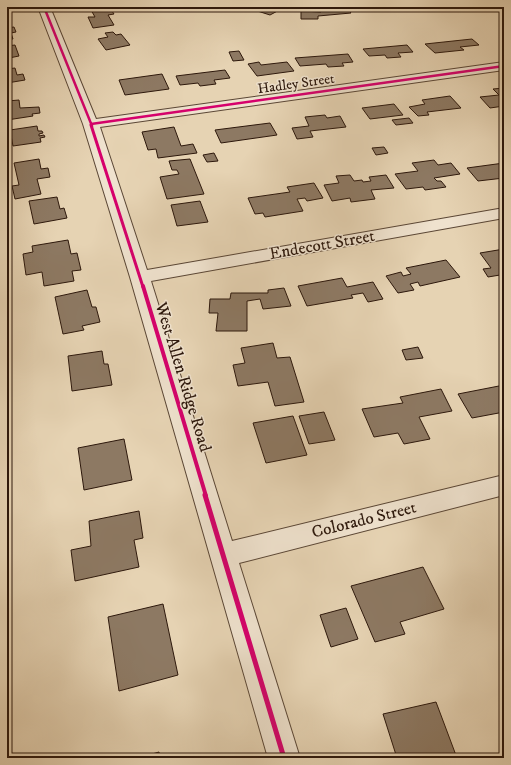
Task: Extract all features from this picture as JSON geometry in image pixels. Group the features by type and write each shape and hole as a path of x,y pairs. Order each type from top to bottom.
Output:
{"street":[{"name":"West Allen Ridge Road","path":"44,7 92,124 140,276 284,758"},
{"name":"Hadley Street","path":"92,124 504,66"},
{"name":"Endecott Street","path":"140,276 504,213"},
{"name":"Colorado Street","path":"223,555 504,485"}],"building":[{"path":"346,7 351,13 318,16 318,19 301,19 301,11 321,12 321,8"},
{"path":"110,8 114,14 108,15 114,25 93,28 88,17 95,17 91,10"},
{"path":"248,8 283,8 270,15"},
{"path":"14,27 16,32 11,33 13,39 7,39 7,28"},
{"path":"113,32 116,35 121,34 130,45 106,50 98,39 108,37 105,33"},
{"path":"472,39 479,45 460,47 464,50 435,53 425,44"},
{"path":"15,45 19,56 9,58 10,60 7,60 7,46"},
{"path":"407,45 413,52 398,53 401,57 387,58 385,55 369,56 363,49"},
{"path":"239,51 244,60 233,61 229,52"},
{"path":"348,54 353,62 342,63 344,66 328,67 326,64 300,66 295,58"},
{"path":"259,62 261,65 287,62 294,71 257,76 248,64"},
{"path":"15,68 17,75 23,74 25,80 7,83 7,69"},
{"path":"225,70 230,78 214,80 216,84 200,86 198,83 180,85 176,76"},
{"path":"162,74 169,89 125,95 119,80"},
{"path":"504,88 504,106 490,108 480,97 499,95 493,89"},
{"path":"450,96 461,108 427,112 429,115 418,116 409,107 425,104 422,100"},
{"path":"19,100 20,108 39,107 40,113 32,114 33,116 7,120 7,101"},
{"path":"394,104 403,115 370,119 362,108"},
{"path":"325,115 327,118 340,116 346,127 310,131 313,137 297,139 292,128 309,126 305,117"},
{"path":"409,118 413,123 396,125 392,120"},
{"path":"270,123 277,135 221,143 215,130"},
{"path":"37,126 38,131 42,131 43,133 39,134 39,136 44,135 45,137 40,138 41,142 13,146 10,130"},
{"path":"174,127 181,146 193,144 197,153 158,158 156,149 148,150 142,132"},
{"path":"384,147 388,153 376,155 372,148"},
{"path":"214,153 218,161 207,162 203,155"},
{"path":"39,159 41,169 48,168 50,177 37,179 41,194 15,199 12,186 19,185 14,163"},
{"path":"190,159 204,194 167,199 160,177 179,174 177,170 172,170 169,161"},
{"path":"434,160 438,165 451,163 460,174 434,178 437,181 441,181 446,187 425,190 423,187 406,189 395,174 418,171 412,163"},
{"path":"504,163 504,178 478,181 467,168"},
{"path":"350,175 354,181 362,180 363,182 371,181 369,177 386,175 394,188 371,190 375,199 351,202 350,198 332,201 324,185 339,183 336,176"},
{"path":"314,183 323,198 307,201 305,198 297,199 303,211 265,217 263,213 255,214 248,198 290,192 287,187"},
{"path":"57,197 60,209 64,208 67,218 34,224 29,201"},
{"path":"200,201 208,222 177,226 171,205"},
{"path":"68,240 71,254 77,253 81,270 72,271 74,281 44,286 42,272 26,275 23,254 33,252 32,246"},
{"path":"504,249 504,281 500,275 488,277 483,269 491,268 480,253"},
{"path":"446,260 460,277 420,286 418,282 410,284 414,290 398,293 386,276 401,272 403,276 411,274 406,268"},
{"path":"342,278 347,287 373,282 383,299 368,302 363,293 351,295 353,298 307,306 298,286"},
{"path":"284,288 291,306 263,309 260,299 247,301 247,331 216,331 218,313 209,313 210,299 230,299 231,293 268,293 268,290"},
{"path":"87,290 92,307 96,307 100,322 82,326 84,330 63,334 55,297"},
{"path":"273,343 277,358 290,357 304,402 275,406 268,382 238,386 233,365 245,363 241,348"},
{"path":"418,347 423,358 406,360 402,350"},
{"path":"102,351 104,364 108,364 112,385 72,391 68,356"},
{"path":"504,385 504,412 472,418 458,394"},
{"path":"441,389 452,411 419,417 430,439 404,444 398,433 374,437 362,409 403,403 400,397"},
{"path":"324,412 335,440 309,444 299,416"},
{"path":"293,416 307,455 266,463 253,423"},
{"path":"124,439 132,480 84,490 78,448"},
{"path":"139,511 143,538 134,540 139,567 75,581 71,550 91,546 89,521"},
{"path":"423,567 444,609 400,622 405,634 375,642 351,586"},
{"path":"163,604 178,675 119,691 108,617"},
{"path":"346,608 358,639 331,647 320,615"},
{"path":"436,702 457,758 397,758 383,714"},
{"path":"159,752 160,758 138,758"}],"cycle path":[{"path":"44,7 91,124 140,277 284,758"},
{"path":"91,124 504,66"}]}
